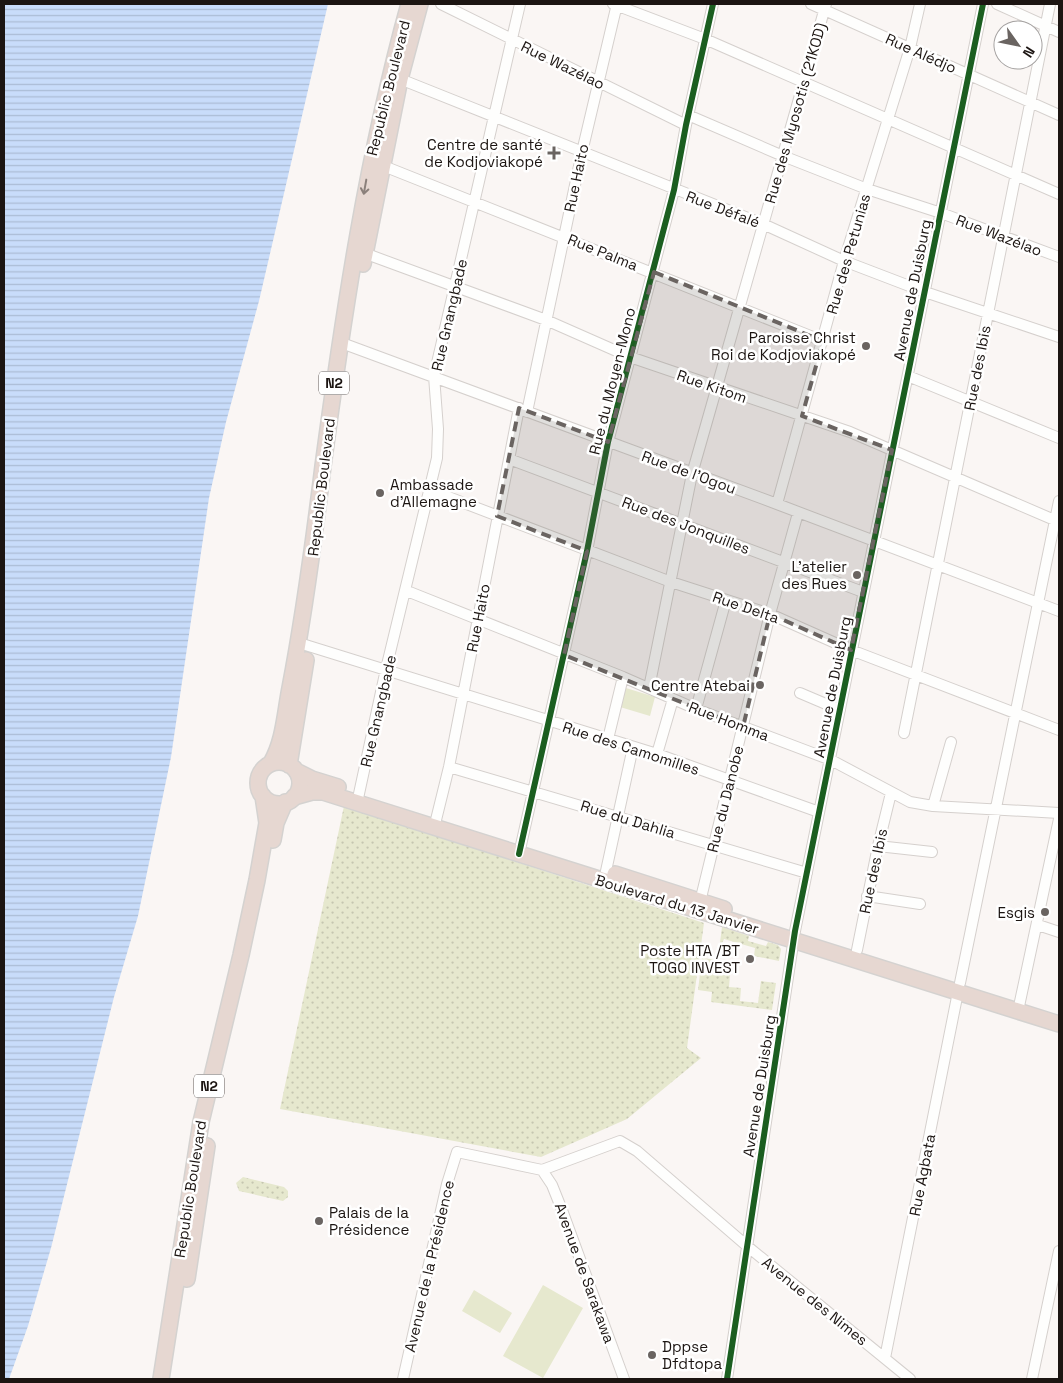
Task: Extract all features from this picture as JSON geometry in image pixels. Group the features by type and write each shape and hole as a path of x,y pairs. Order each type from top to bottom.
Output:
{"highway":[{"name":"Republic Boulevard","path":"344,344 381,165 408,4"},
{"name":"Republic Boulevard","path":"293,768 304,644 365,188 395,77 420,4"},
{"name":"Republic Boulevard","path":"271,763 280,745 304,644"},
{"path":"280,762 293,768 299,787 290,800 273,803 263,796 258,786 260,775 271,763 280,762"},
{"name":"Boulevard du 13 Janvier","path":"293,768 312,779 358,798 435,823 959,988 1019,1006 1059,1014"},
{"name":"Boulevard du 13 Janvier","path":"290,800 317,792 358,798"},
{"name":"Republic Boulevard","path":"161,1379 201,1122 257,880 266,823 263,796"},
{"name":"Republic Boulevard","path":"171,1379 210,1126 260,914 276,824 290,800"},
{"name":"Boulevard du 13 Janvier","path":"521,849 606,871 699,906"},
{"name":"Boulevard du 13 Janvier","path":"794,936 857,950 959,988"},
{"name":"Boulevard du 13 Janvier","path":"1019,1006 1059,1024"}],"street":[{"name":"Rue Wazélao","path":"441,4 686,126"},
{"name":"Rue Gnangbade","path":"358,798 386,668 407,592 439,443 434,376 520,4"},
{"path":"616,4 804,81 1059,194"},
{"name":"Rue Haito","path":"435,823 449,766 509,459 546,320 616,4"},
{"name":"Rue du Moyen-Mono","path":"521,849 532,791 550,721 587,551 608,442 674,190 688,115 713,4"},
{"name":"Rue Alédjo","path":"811,4 825,7 910,48 1059,115"},
{"name":"Rue des Petunias","path":"776,504 844,261 910,48 920,4"},
{"name":"Avenue de Duisburg","path":"727,1379 794,936 983,4"},
{"path":"997,4 1059,32"},
{"name":"Rue des Ibis","path":"904,732 1050,4"},
{"name":"Rue des Myosotis (21KOD)","path":"649,688 684,524 692,474 825,7"},
{"name":"Rue Défalé","path":"395,77 493,118 763,224 844,261 925,292 1059,337"},
{"name":"Rue Wazélao","path":"688,115 783,156 867,189 941,213 1059,257"},
{"name":"Rue Palma","path":"381,165 564,236 823,341"},
{"name":"Rue Kitom","path":"364,253 546,320 630,357 802,416 892,450 1057,521"},
{"name":"Rue de l'Ogou","path":"344,344 1038,603"},
{"path":"908,376 1059,438"},
{"name":"Rue des Jonquilles","path":"509,459 863,592"},
{"name":"Rue Delta","path":"430,490 671,582 770,614 851,650 1059,730"},
{"path":"1057,521 1059,501"},
{"name":"Rue du Danobe","path":"699,906 770,614 798,513"},
{"name":"Rue Agbata","path":"885,1358 995,810 1057,521"},
{"name":"Rue Homma","path":"407,592 622,677 696,709 831,760 910,802 933,806 1059,813"},
{"path":"696,709 726,600"},
{"path":"1038,603 1059,611"},
{"name":"Rue des Camomilles","path":"304,644 657,754 820,812"},
{"path":"608,739 622,677"},
{"path":"800,693 840,710"},
{"path":"657,754 673,699"},
{"path":"933,806 951,742"},
{"path":"606,871 634,747"},
{"name":"Rue du Dahlia","path":"449,766 620,815 807,872"},
{"name":"Rue des Ibis","path":"857,950 867,896 891,793"},
{"path":"1019,1006 1038,925 1059,819"},
{"path":"878,846 932,852"},
{"path":"867,896 920,904"},
{"path":"1038,925 1059,932"},
{"name":"Avenue des Nimes","path":"542,1170 614,1142 624,1142 637,1151 746,1246 910,1379"},
{"name":"Avenue de la Présidence","path":"403,1379 447,1184 457,1152 542,1170"},
{"name":"Avenue de Sarakawa","path":"542,1170 552,1185 562,1210 624,1379"},
{"path":"1032,1379 1059,1251"}],"highlighted area":[{"path":"654,272 823,341 802,416 892,450 851,650 770,614 743,727 564,655 587,551 497,516 519,408 608,442"}],"green space":[{"path":"626,688 655,697 650,716 620,707"},
{"path":"344,806 704,923 687,1048 701,1058 627,1119 541,1157 280,1109"},
{"path":"722,927 749,936 748,941 766,946 768,942 778,945 781,949 779,961 754,956 755,948 724,939 719,950"},
{"path":"702,958 723,961 721,973 730,975 729,987 741,988 740,1001 758,1003 761,981 776,983 772,1010 711,1002 712,992 698,990"},
{"path":"243,1177 284,1187 288,1191 288,1197 283,1201 239,1191 236,1183"},
{"path":"543,1285 583,1308 543,1378 503,1356"},
{"path":"474,1290 512,1313 500,1333 462,1311"}],"water":[{"path":"4,4 328,4 259,301 226,422 209,498 171,757 138,916 114,997 51,1248 28,1326 9,1379 4,1379"}],"cycle path":[{"path":"519,854 587,551 608,442 674,190 686,125 713,4"},
{"path":"727,1379 795,931 983,4"}],"place":[{"name":"Centre de santé de Kodjoviakopé","path":"554,153"},
{"name":"Paroisse Christ Roi de Kodjoviakopé","path":"866,346"},
{"name":"Ambassade d'Allemagne","path":"380,493"},
{"name":"L'atelier des Rues","path":"857,575"},
{"name":"Centre Atebai","path":"760,685"},
{"name":"Esgis","path":"1045,912"},
{"name":"Poste HTA /BT TOGO INVEST","path":"750,959"},
{"name":"Palais de la Présidence","path":"319,1221"},
{"name":"Dppse Dfdtopa","path":"652,1355"}]}
